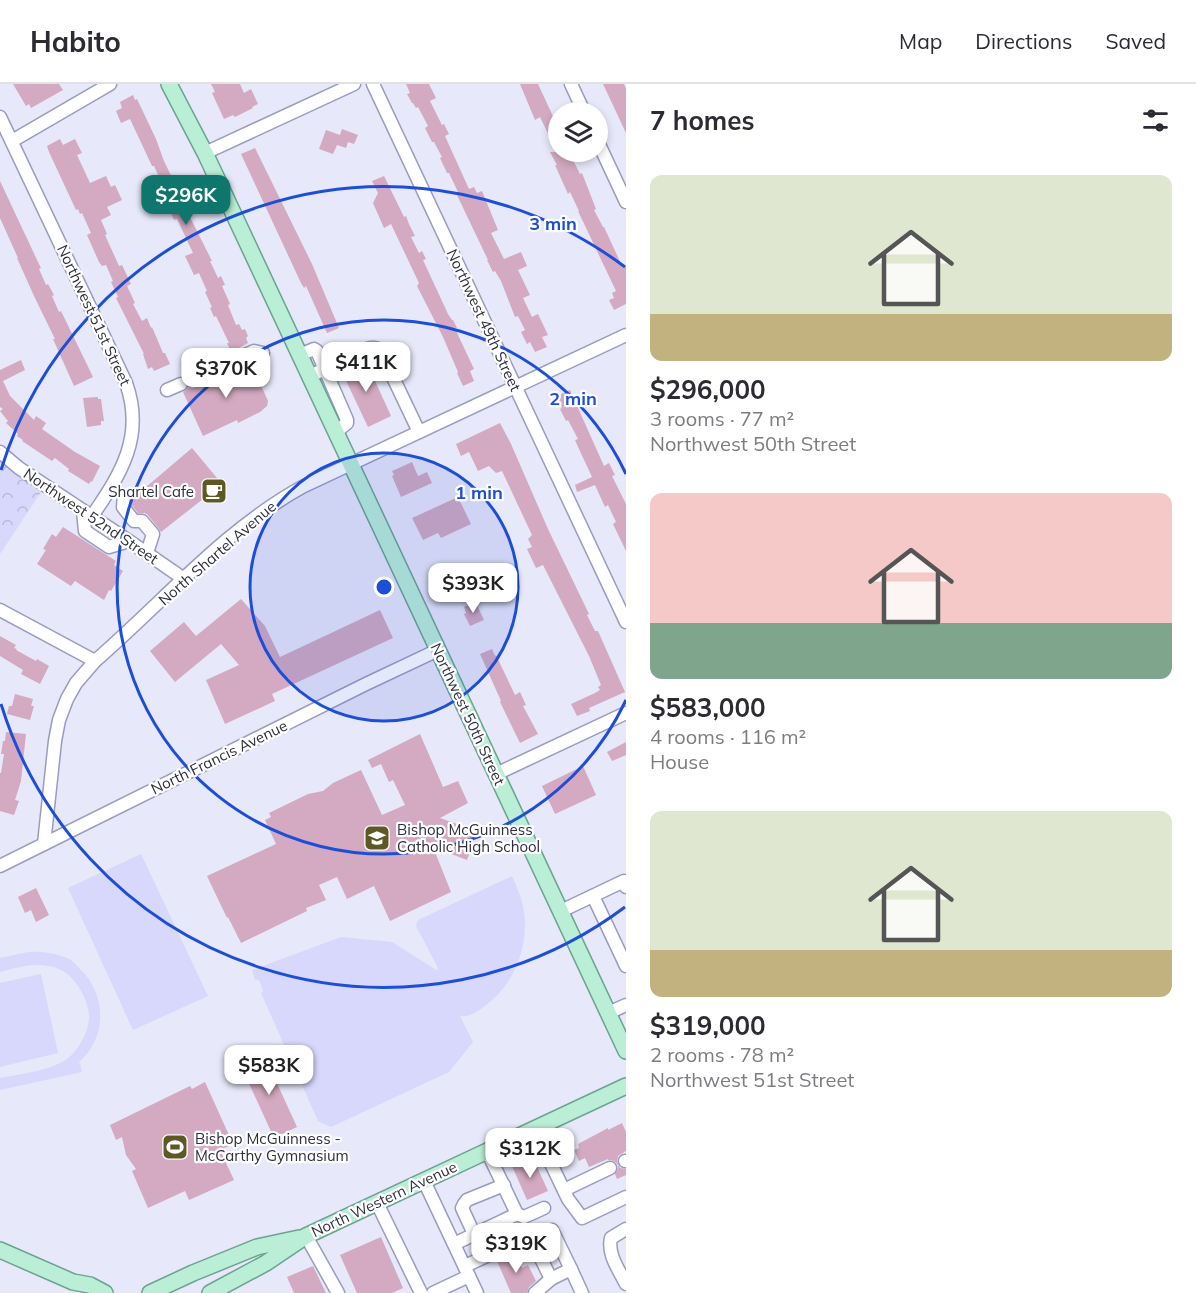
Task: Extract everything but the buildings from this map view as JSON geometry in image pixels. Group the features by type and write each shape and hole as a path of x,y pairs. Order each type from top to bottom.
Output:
{"main road":[{"name":"Northwest 50th Street","path":"169,84 205,153 626,1051"},
{"name":"North Western Avenue","path":"210,1293 266,1263 306,1236 626,1086"},
{"name":"North Western Avenue","path":"150,1293 257,1247 306,1236"},
{"path":"0,1250 86,1288 105,1293"}],"street":[{"path":"12,141 110,84"},
{"path":"205,153 354,84"},
{"name":"Northwest 49th Street","path":"373,84 626,622"},
{"path":"571,84 579,102"},
{"name":"Northwest 51st Street","path":"0,117 126,382 130,396 133,414 132,431 122,469 112,487 88,514"},
{"path":"607,162 626,202"},
{"name":"North Shartel Avenue","path":"44,844 59,720 76,683 95,661 233,535 269,506 304,486 626,335"},
{"path":"310,376 367,349 373,347 380,350 419,432"},
{"path":"300,355 314,349 317,351 347,420 347,423 336,432"},
{"path":"168,390 254,351 262,353"},
{"name":"Northwest 52nd Street","path":"0,452 19,468 88,514 85,531 109,547 129,541 184,579"},
{"path":"124,495 123,507 134,521 142,521 153,534 147,553"},
{"path":"0,610 95,661"},
{"name":"North Francis Avenue","path":"0,866 438,650"},
{"path":"496,774 626,713"},
{"path":"561,911 624,881 626,887"},
{"path":"593,896 626,966"},
{"path":"608,1013 626,1005"},
{"path":"534,1128 568,1199 582,1218 626,1197"},
{"path":"487,1151 517,1214 524,1217 544,1208"},
{"path":"564,1190 610,1168"},
{"path":"424,1181 477,1293"},
{"path":"474,1234 462,1208 464,1204 467,1200 504,1185"},
{"path":"377,1203 422,1293"},
{"path":"454,1244 517,1214"},
{"path":"626,1229 611,1238 609,1245 610,1252 626,1284"},
{"path":"433,1293 530,1236 552,1230 582,1293"},
{"path":"306,1236 338,1293"},
{"path":"530,1236 551,1279"},
{"path":"535,1293 551,1279 571,1269"}],"green space":[{"path":"0,459 11,470 43,489 0,554"},
{"path":"141,854 208,996 133,1030 68,888"},
{"path":"512,876 524,911 522,951 511,976 495,997 473,1014 460,1016 473,1042 449,1072 331,1127 318,1121 261,993 263,991 259,980 255,980 252,970 341,937 392,942 438,971 416,926 418,920"},
{"path":"28,952 59,955 70,960 79,968 95,990 99,1003 99,1029 88,1053 78,1063 80,1063 82,1072 0,1090 0,1078 44,1069 67,1059 79,1045 88,1027 89,1014 86,1001 75,982 65,972 37,965 0,972 0,958"},
{"path":"41,974 58,1053 0,1067 0,983"}],"place":[{"name":"Shartel Cafe","path":"214,491"},
{"name":"Bishop McGuinness Catholic High School","path":"377,838"},
{"name":"Bishop McGuinness - McCarthy Gymnasium","path":"175,1147"}]}
